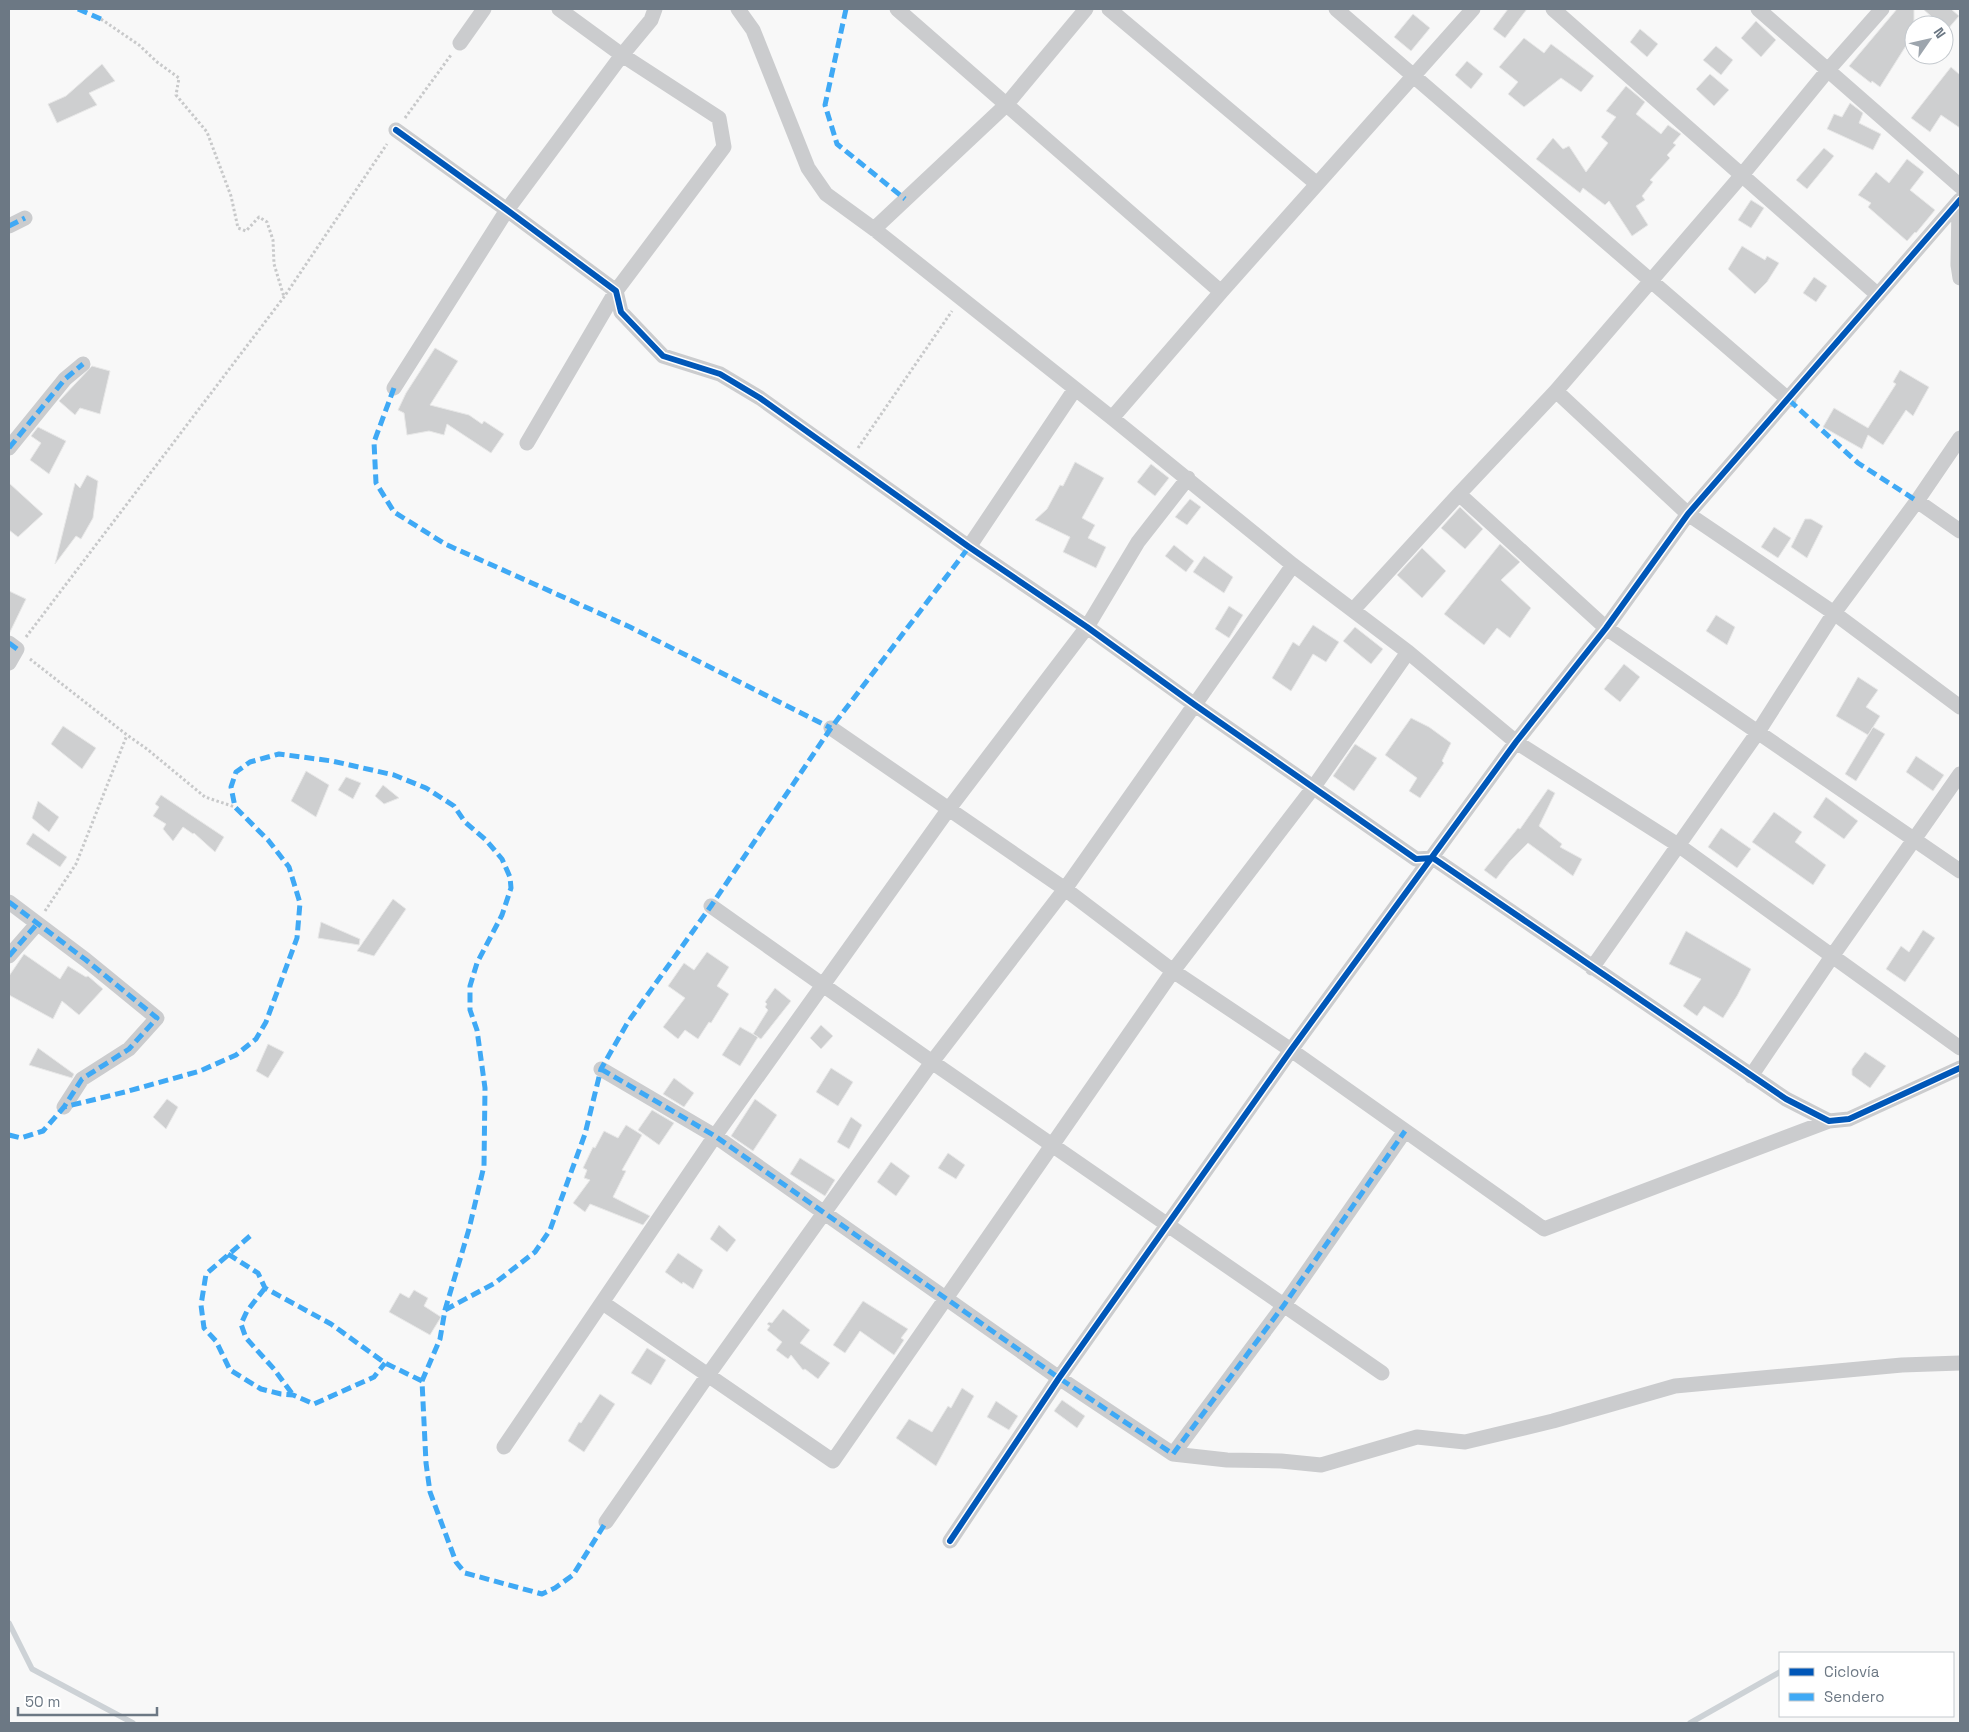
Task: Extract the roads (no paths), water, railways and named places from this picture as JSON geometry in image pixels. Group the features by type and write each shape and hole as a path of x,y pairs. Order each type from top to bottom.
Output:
{"street":[{"path":"460,43 484,9"},
{"path":"527,443 616,291 724,147 719,118 622,55 559,9"},
{"path":"394,388 507,210 622,55 651,20 655,9"},
{"path":"738,9 753,30 808,168 826,194 874,228 1188,478 1293,565 1408,652 1516,742 1678,845 1960,1048"},
{"path":"897,9 1221,292"},
{"path":"874,228 1006,104 1086,9"},
{"path":"1109,9 1317,184"},
{"path":"1336,9 1789,400"},
{"path":"1112,418 1221,292 1473,9"},
{"path":"1554,9 1878,295"},
{"path":"1758,9 1960,186"},
{"path":"1353,610 1556,391 1882,9"},
{"path":"396,130 616,291 621,312 663,356 720,374 760,398 850,460 969,547 1087,627 1313,788 1416,858 1433,858 1751,1076 1786,1099 1829,1121"},
{"path":"950,1541 1059,1378 1167,1225 1291,1050 1516,742 1606,628 1688,514 1959,202"},
{"path":"1959,202 1958,265 1960,278"},
{"path":"9,226 25,218"},
{"path":"9,448 65,379 83,364"},
{"path":"969,547 1076,389"},
{"path":"1556,391 1688,514 1834,613 1960,707"},
{"path":"1592,968 1758,732 1834,613 1917,501 1960,438"},
{"path":"504,1447 715,1136 948,810 1087,627 1138,542 1188,478"},
{"path":"1459,494 1606,628 1960,871"},
{"path":"1917,501 1960,531"},
{"path":"606,1522 708,1375 932,1062 1065,889 1293,565"},
{"path":"9,663 13,646"},
{"path":"602,1303 832,1462 1173,971 1313,788 1408,652"},
{"path":"831,728 1065,889 1173,971 1291,1050 1544,1229 1829,1121 1849,1119 1960,1068"},
{"path":"1751,1076 1960,774"},
{"path":"9,902 86,960 157,1018 129,1049 82,1079 64,1107"},
{"path":"711,906 932,1062 1382,1373"},
{"path":"9,956 37,924"},
{"path":"601,1069 715,1136 1059,1378 1173,1454 1227,1460 1281,1461 1321,1465 1417,1437 1465,1442 1553,1421 1675,1386 1902,1365 1960,1364"},
{"path":"1173,1454 1284,1306 1405,1131"}],"waterway":[{"path":"9,1623 32,1669 133,1723"},
{"path":"1690,1723 1779,1673"}]}
